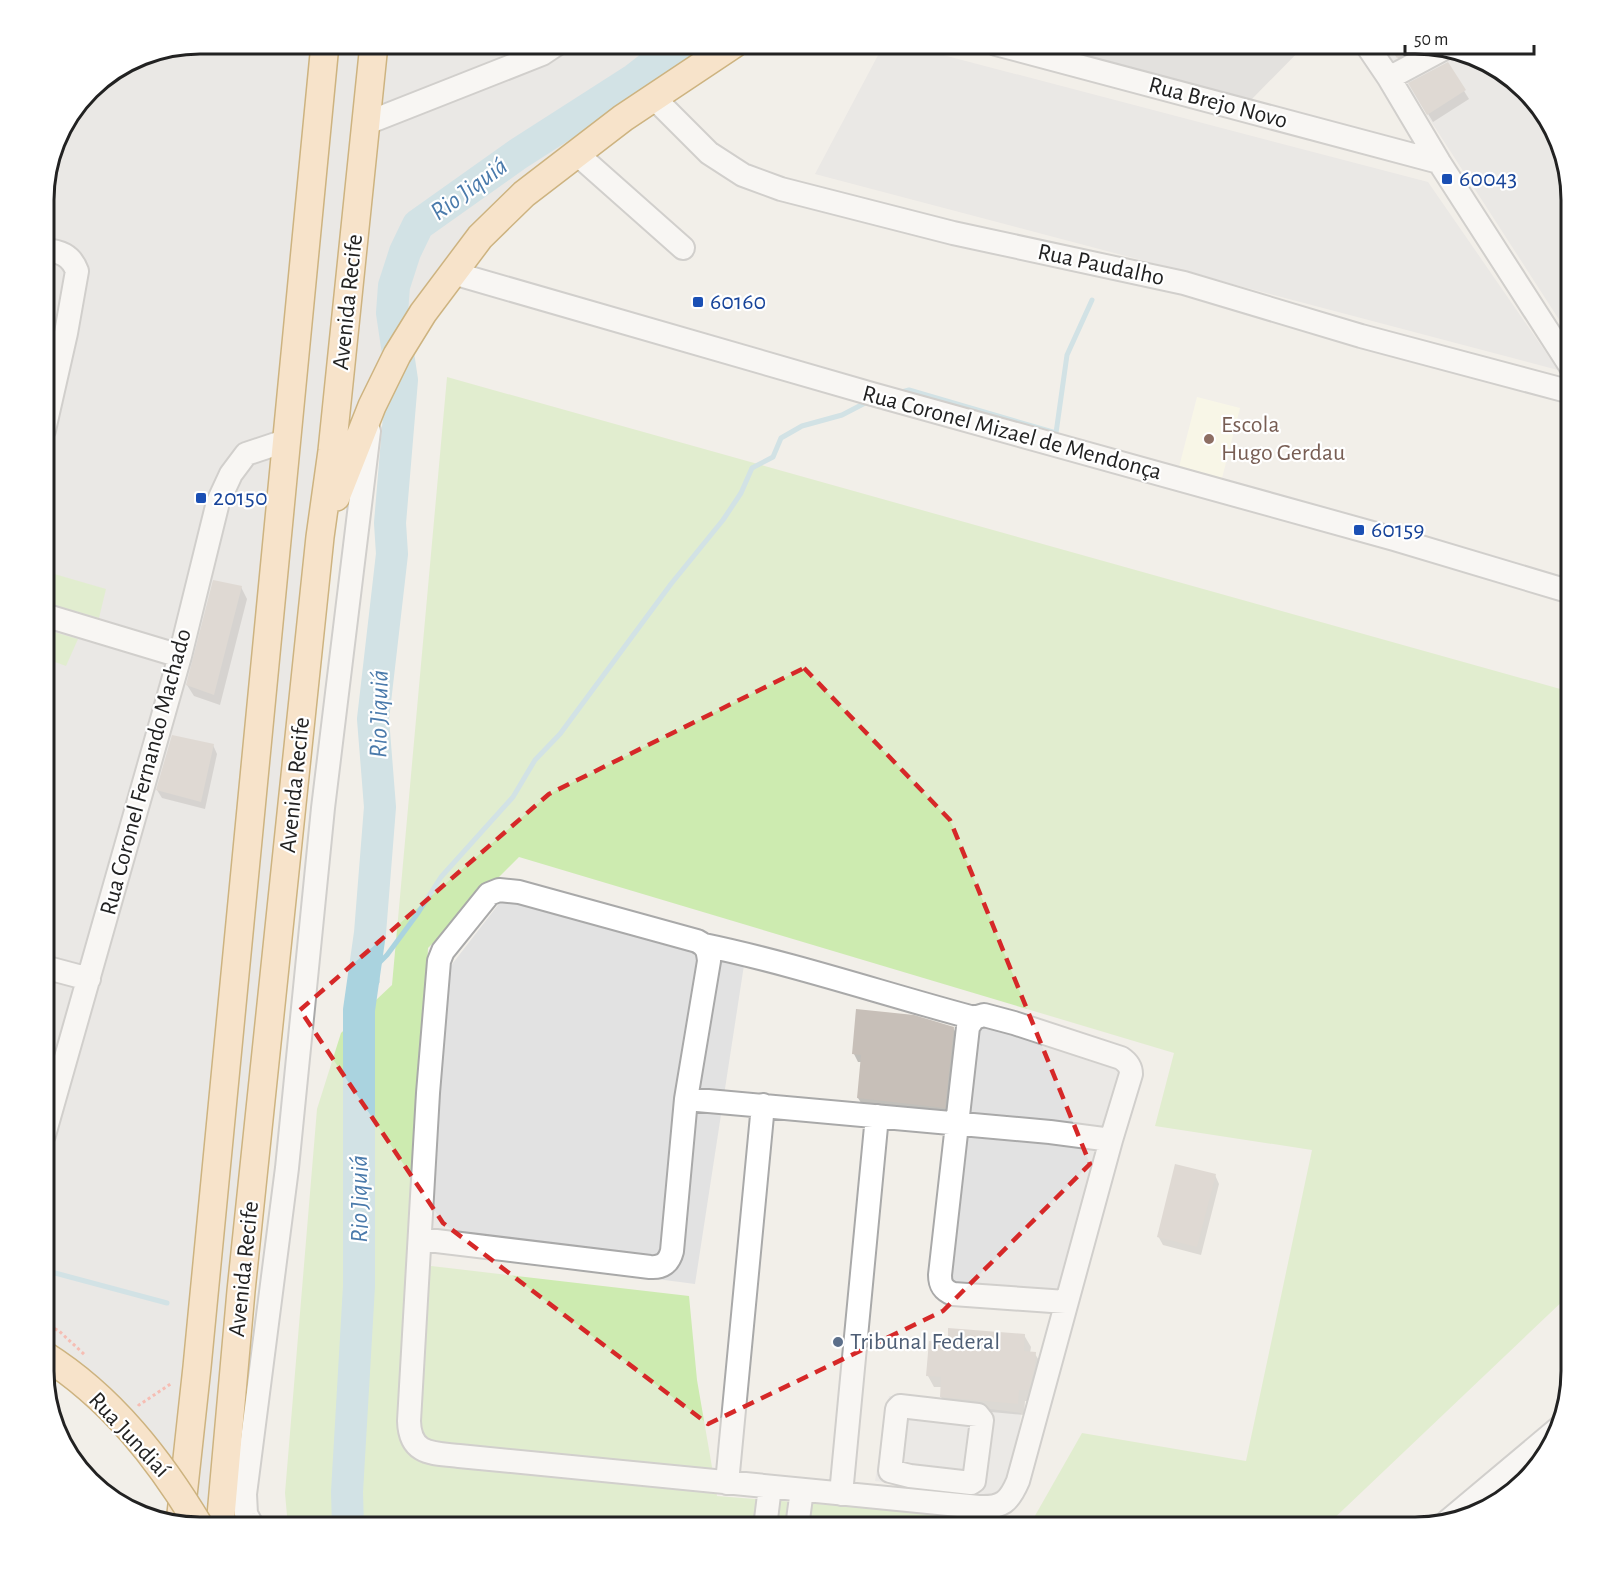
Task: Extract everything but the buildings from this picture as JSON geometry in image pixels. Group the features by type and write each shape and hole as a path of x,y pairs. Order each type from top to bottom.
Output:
{"main road":[{"name":"Avenida Recife","path":"181,1516 324,54"},
{"name":"Avenida Recife","path":"221,1517 241,1291 373,54"},
{"path":"320,537 372,406 397,355 423,314 480,237 524,194 623,118 719,54"},
{"name":"Rua Jundiaí","path":"54,1363 117,1414 151,1453 194,1517"}],"street":[{"path":"367,123 542,54"},
{"name":"Rua Brejo Novo","path":"1034,54 1439,162"},
{"path":"1373,54 1439,162 1561,350"},
{"path":"1389,78 1432,55"},
{"name":"Rua Paudalho","path":"654,98 709,153 743,175 781,189 953,233 1184,283 1360,336 1561,389"},
{"path":"577,154 683,248"},
{"path":"54,252 68,257 74,264 77,277 54,386"},
{"name":"Rua Coronel Mizael de Mendonça","path":"453,273 872,394 1394,538 1561,589"},
{"path":"248,1517 245,1494 287,1168 323,808 372,406"},
{"name":"Rua Coronel Fernando Machado","path":"54,1100 180,656 218,502 231,474 246,454 285,441"},
{"path":"54,618 180,656"},
{"path":"499,890 519,892 655,929 704,945 767,958 886,995 974,1018 984,1015 1014,1023 1120,1058 1131,1068 1016,1488 1008,1499 996,1507 841,1494 438,1454 422,1450 415,1445 411,1438 410,1421 428,1093 439,961 448,942 489,894 499,890"},
{"path":"420,1239 651,1268 662,1266 668,1261 672,1251 686,1099 709,961 708,950 704,945"},
{"path":"54,970 89,979"},
{"path":"974,1018 968,1027 940,1275 942,1287 953,1294 1066,1302"},
{"path":"686,1099 957,1123 1111,1140"},
{"path":"727,1483 763,1106"},
{"path":"841,1494 877,1116"},
{"path":"900,1406 978,1415 981,1418 975,1479 971,1483 910,1476 892,1473 889,1469 897,1409 900,1406"},
{"path":"1463,1509 1542,1442"},
{"path":"908,1500 910,1476"},
{"path":"952,1504 955,1481"},
{"path":"766,1517 770,1487"},
{"path":"798,1517 802,1490"}],"path":[{"path":"54,1328 91,1360"},
{"path":"131,1398 140,1405 197,1367"}],"highlighted area":[{"path":"804,668 950,820 1090,1164 943,1311 708,1424 443,1223 300,1010 549,794"}],"shaded area":[{"path":"191,54 742,54 540,194 462,272 395,383 308,584 209,1517 202,1517 54,1358 54,191 65,144 90,104 111,84 144,65"},
{"path":"879,54 939,54 1428,182 1558,370 815,174"},
{"path":"1075,54 1296,54 1249,102"},
{"path":"1385,54 1434,55 1462,62 1504,84 1531,111 1546,136 1560,181 1561,323"},
{"name":"Escola Hugo Gerdau","path":"1197,397 1240,408 1221,482 1178,471"},
{"path":"512,887 746,952 695,1284 422,1248 446,972"},
{"path":"972,1014 1133,1063 1076,1312 938,1286"},
{"path":"889,1396 1021,1413 1012,1500 875,1481"}],"green space":[{"path":"447,377 1561,689 1561,1303 1336,1517 1034,1517 1082,1433 1246,1461 1312,1150 1155,1126 1174,1053 519,857 428,948 414,1264 689,1296 697,1380 717,1496 982,1517 287,1517 285,1493 317,1109 341,1033 392,985"},
{"path":"54,574 106,589 99,618 54,605"},
{"path":"54,632 78,639 66,666 54,662"}],"waterway":[{"name":"Rio Jiquiá","path":"348,1517 347,1492 359,1286 359,1010 370,933 380,807 373,719 392,554 390,523 402,380 392,313 394,286 405,252 418,225 518,154 635,79 667,54"},
{"path":"898,393 909,390 1056,433 1067,355 1092,300"},
{"path":"359,1010 377,982 376,966 418,913 441,877 513,797 535,760 560,734 671,584 723,520 741,493 752,468 773,457 781,438 802,426 842,415 869,401"},
{"path":"54,1273 167,1303"}],"place":[{"name":"60043","path":"1447,179"},
{"name":"60160","path":"698,302"},
{"name":"Escola Hugo Gerdau","path":"1209,439"},
{"name":"20150","path":"201,498"},
{"name":"60159","path":"1359,530"},
{"name":"Tribunal Federal","path":"838,1342"}]}
